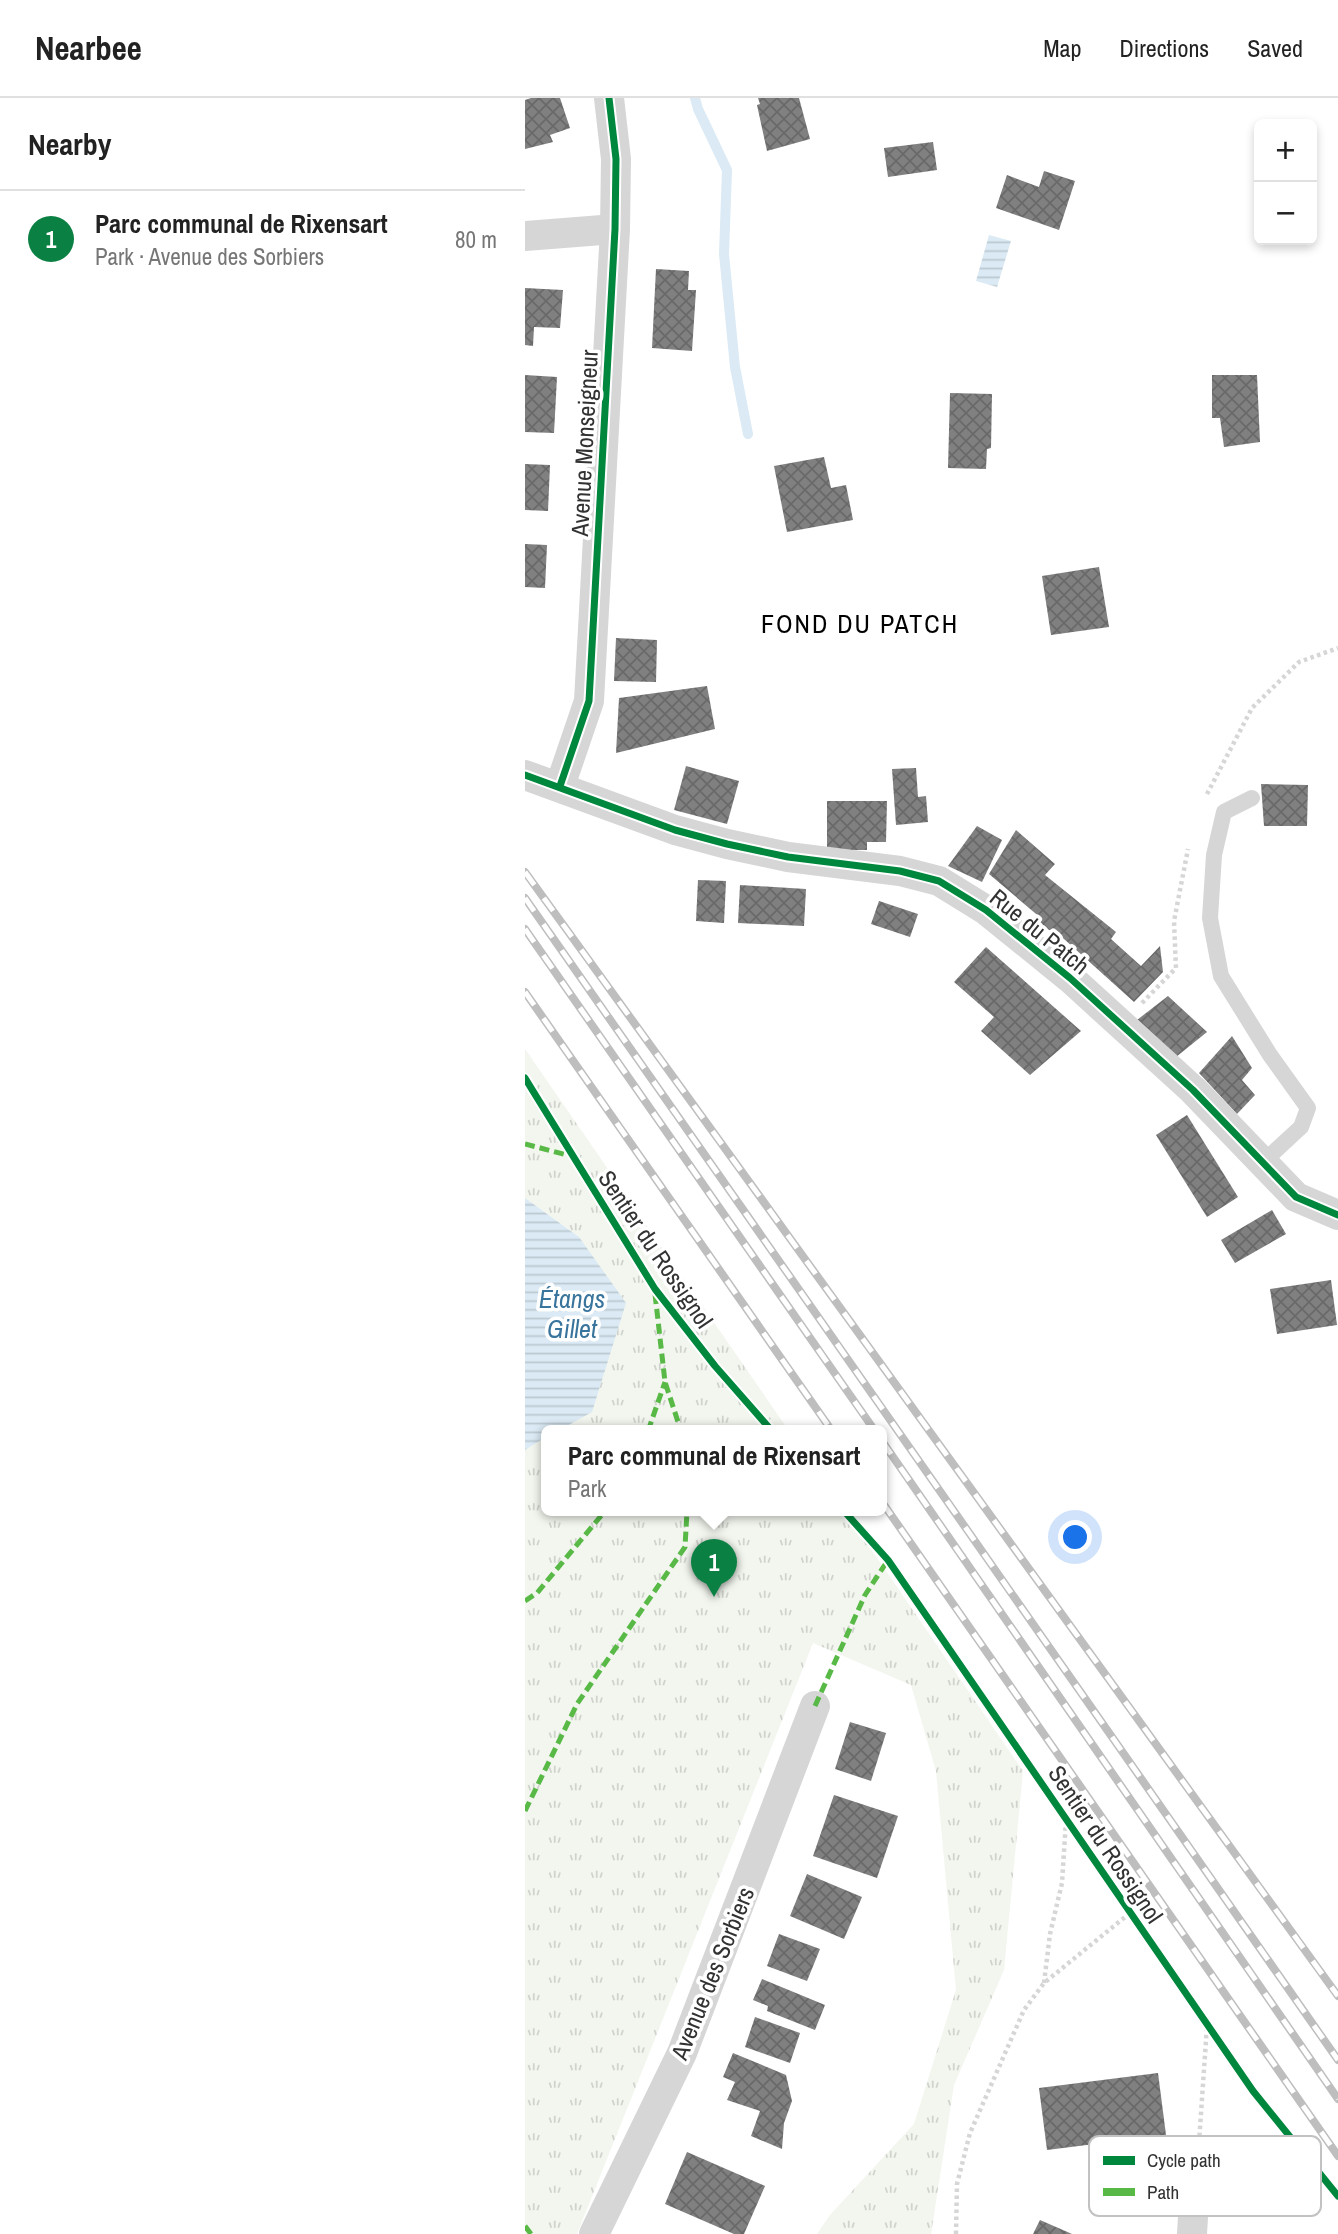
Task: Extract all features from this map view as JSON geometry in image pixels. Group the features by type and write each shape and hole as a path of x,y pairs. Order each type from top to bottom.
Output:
{"street":[{"name":"Avenue Monseigneur","path":"560,786 589,701 615,229 616,159 609,98"},
{"path":"525,236 615,229"},
{"name":"Rue du Patch","path":"525,775 675,830 727,844 788,857 900,871 939,881 986,910 1070,978 1192,1090 1261,1164 1296,1196 1338,1216"},
{"name":"Avenue des Sorbiers","path":"594,2234 682,2053 815,1706"},
{"path":"1192,2234 1193,2216"}],"lane":[{"path":"1252,798 1224,812 1214,855 1210,918 1221,976 1270,1055 1308,1108 1301,1127 1261,1164"}],"path":[{"path":"1299,662 1338,648"},
{"path":"1044,1983 1050,1934 1062,1883 1066,1819"},
{"path":"955,2234 957,2184 970,2133 1024,2010 1044,1983 1130,1913"},
{"path":"1199,2136 1207,2025"}],"green space":[{"path":"525,1049 785,1425 568,1425 592,1411 579,1237 525,1198"},
{"path":"541,1440 541,1516 848,1516 1023,1771 1004,1970 954,2085 931,2234 817,2234 830,2215 914,2124 956,1990 936,1771 911,1685 813,1643 577,2234 525,2234 525,1450"}],"water":[{"path":"989,235 1011,241 997,287 976,281"},
{"name":"Étangs Gillet","path":"525,1198 579,1237 626,1303 592,1412 569,1425 541,1425 541,1440 525,1450"}],"building":[{"path":"560,98 570,128 550,135 553,142 525,149 525,100"},
{"path":"758,98 799,98 810,139 767,151 757,105 760,104"},
{"path":"933,142 937,170 888,177 884,148"},
{"path":"1044,171 1075,181 1059,230 996,208 1007,175 1039,187"},
{"path":"656,269 689,271 688,290 696,290 692,351 652,348"},
{"path":"525,288 563,290 560,328 534,327 533,346 525,345"},
{"path":"525,375 557,377 554,433 525,432"},
{"path":"1212,375 1257,375 1260,442 1224,447 1220,418 1212,418"},
{"path":"950,393 992,394 991,448 987,449 986,469 948,468"},
{"path":"824,457 831,488 846,485 853,520 787,532 774,466"},
{"path":"525,464 550,465 548,511 525,510"},
{"path":"525,544 547,545 545,588 525,587"},
{"path":"1099,567 1109,627 1051,635 1042,576"},
{"path":"616,638 657,640 656,682 614,681"},
{"path":"707,686 715,729 616,753 619,698"},
{"path":"686,766 739,781 727,824 674,810"},
{"path":"916,768 918,797 926,796 928,822 896,825 892,769"},
{"path":"1261,784 1308,785 1307,826 1264,826"},
{"path":"827,801 887,801 886,842 867,842 867,850 827,850"},
{"path":"977,826 1002,840 982,882 948,866"},
{"path":"1016,830 1055,864 1045,875 1116,932 1111,939 1141,966 1160,946 1163,972 1134,1002 1064,939 1038,923 1042,919 989,874"},
{"path":"698,880 726,881 724,923 696,921"},
{"path":"740,885 806,889 804,926 738,923"},
{"path":"879,901 918,914 910,937 871,924"},
{"path":"986,947 1081,1031 1030,1075 981,1031 994,1017 954,982"},
{"path":"1168,996 1207,1032 1176,1057 1137,1020"},
{"path":"1232,1036 1252,1068 1242,1080 1255,1095 1237,1114 1199,1073"},
{"path":"1187,1115 1238,1197 1207,1217 1156,1135"},
{"path":"1272,1210 1286,1234 1235,1263 1221,1240"},
{"path":"1331,1280 1337,1325 1277,1334 1270,1289"},
{"path":"850,1722 886,1733 871,1781 835,1769"},
{"path":"834,1795 898,1816 877,1878 813,1856"},
{"path":"807,1874 862,1897 844,1939 790,1916"},
{"path":"779,1934 820,1949 807,1981 767,1966"},
{"path":"762,1979 825,2005 815,2030 767,2011 768,2006 753,2000"},
{"path":"755,2017 800,2033 790,2063 745,2047"},
{"path":"733,2053 786,2075 792,2101 784,2123 782,2149 751,2136 760,2111 727,2100 735,2082 723,2077"},
{"path":"1158,2073 1166,2135 1089,2136 1089,2145 1047,2150 1039,2088"},
{"path":"687,2152 765,2186 744,2234 734,2234 665,2204"},
{"path":"1040,2220 1072,2234 1033,2234"}],"waterway":[{"path":"695,98 727,170 724,254 735,367 748,434"}],"railway":[{"path":"525,872 1338,1996"},
{"path":"525,898 1338,2060"},
{"path":"525,929 871,1425"},
{"path":"525,992 828,1425"},
{"path":"887,1448 1338,2099"},
{"path":"887,1509 1338,2156"}],"marked path":[{"path":"525,1144 571,1156"},
{"path":"655,1294 665,1382 679,1425"},
{"path":"650,1425 665,1382"},
{"path":"525,1601 537,1593 601,1516"},
{"path":"525,1811 577,1704 685,1547 687,1516"},
{"path":"815,1706 865,1595 888,1560"},
{"path":"525,2226 531,2234"}],"cycle path":[{"path":"560,786 589,701 615,229 616,159 609,98"},
{"path":"525,775 675,830 727,844 788,857 900,871 939,881 986,910 1070,978 1193,1090 1296,1197 1338,1215"},
{"name":"Sentier du Rossignol","path":"525,1078 655,1289 715,1366 767,1425"},
{"name":"Sentier du Rossignol","path":"848,1516 888,1560 1253,2091 1289,2136"},
{"name":"Sentier du Rossignol","path":"1321,2175 1338,2196"}],"place":[{"name":"Parc communal de Rixensart","path":"714,1597"}],"district":[{"name":"FOND DU PATCH","path":"860,623"}]}
